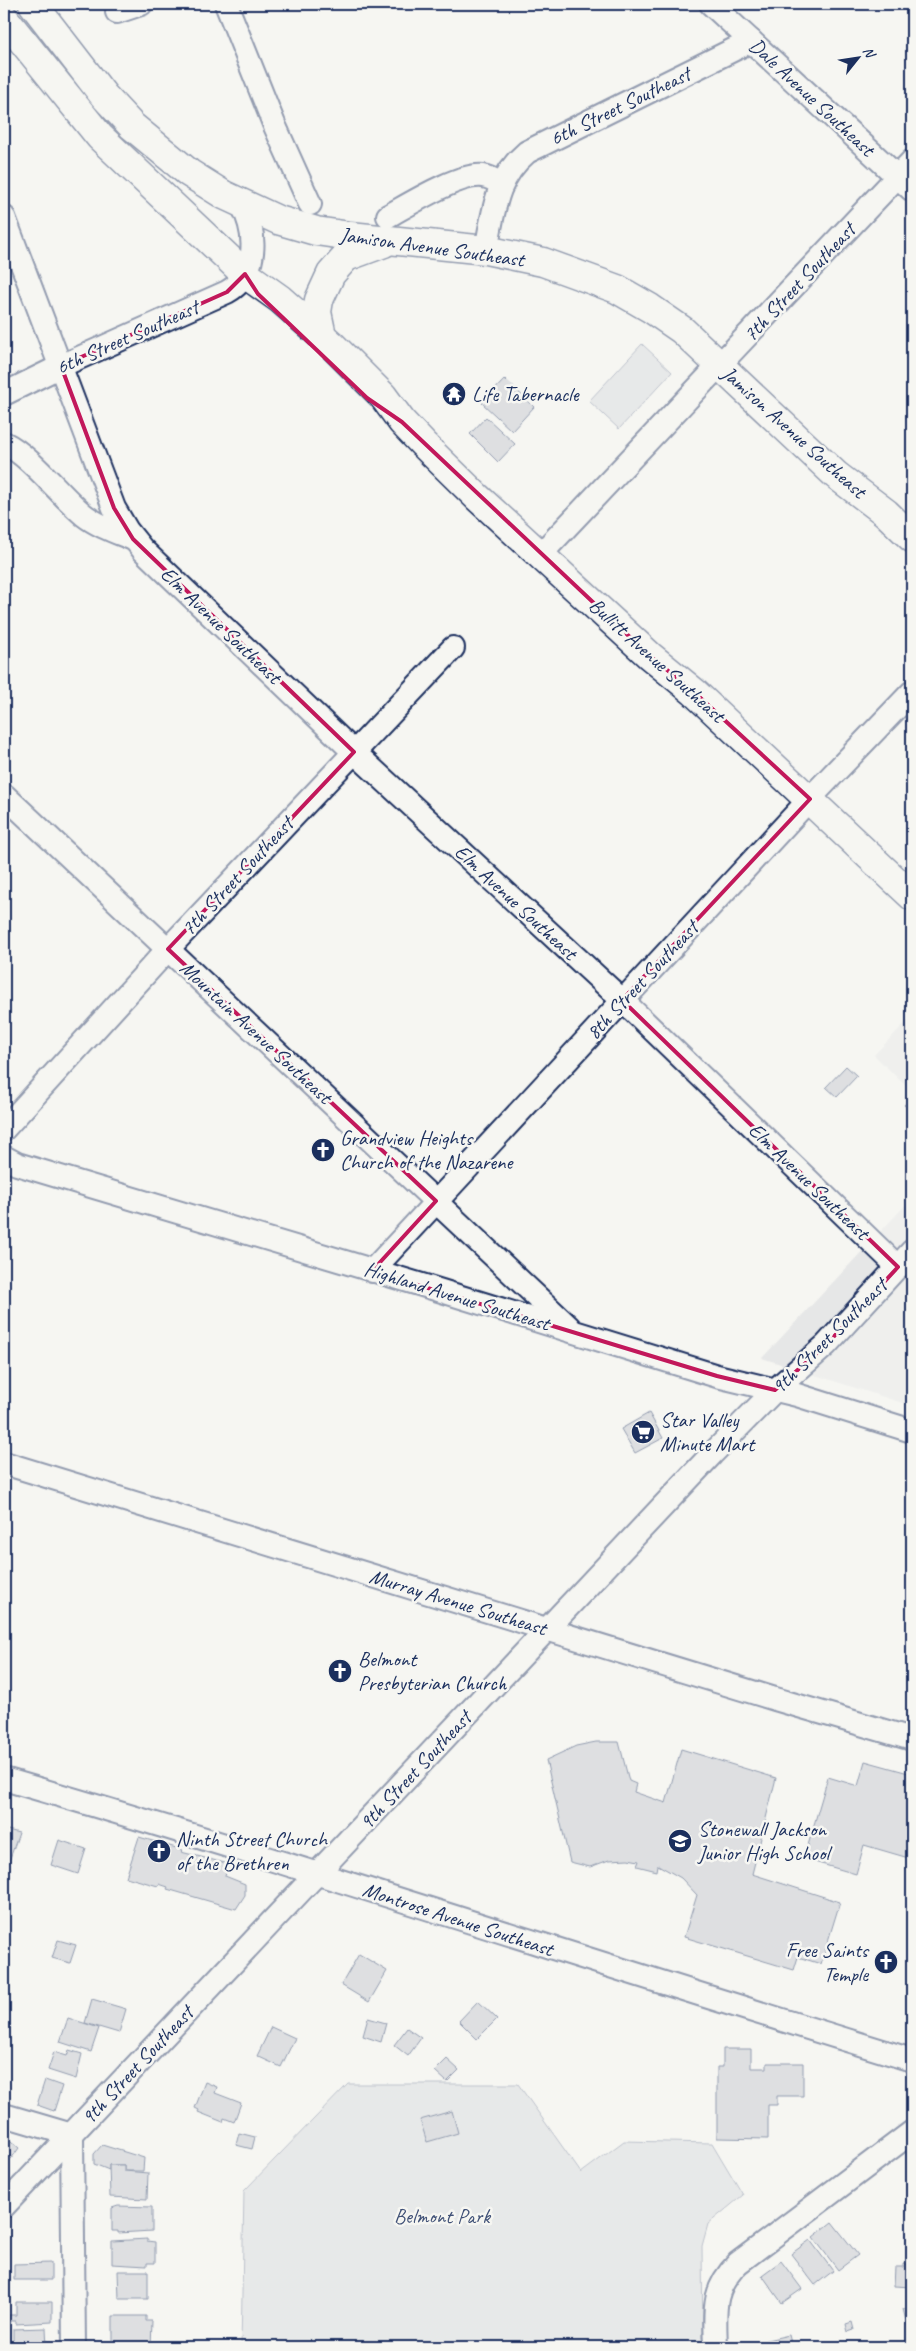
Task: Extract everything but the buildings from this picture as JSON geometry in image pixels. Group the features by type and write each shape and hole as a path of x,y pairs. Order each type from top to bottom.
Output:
{"main road":[{"name":"Jamison Avenue Southeast","path":"33,4 104,96 132,126 189,174 242,205 278,220 316,231 390,228 543,262 617,289 650,308 682,330 836,475 886,513 912,538"},
{"path":"6,21 100,136 245,274"},
{"path":"322,336 317,312 319,300 331,274 346,257 390,228"},
{"name":"Bullitt Avenue Southeast","path":"245,274 280,299 322,336 383,396 402,422 477,497 650,656 694,692 912,896"},
{"name":"Bullitt Avenue Southeast","path":"245,274 258,294 367,398 402,422"}],"street":[{"path":"117,12 141,4"},
{"path":"226,4 274,124 310,204"},
{"name":"Dale Avenue Southeast","path":"711,4 907,176"},
{"name":"6th Street Southeast","path":"486,250 501,184 514,163 527,152 751,41"},
{"path":"390,228 446,186 472,176 484,176 501,184"},
{"name":"7th Street Southeast","path":"541,554 907,176"},
{"path":"242,205 252,233 253,250 245,274"},
{"name":"Elm Avenue Southeast","path":"4,217 114,508 133,539 354,752 905,1259"},
{"name":"6th Street Southeast","path":"4,394 61,366 227,292 237,285 245,274"},
{"name":"Elm Avenue Southeast","path":"4,443 28,462 85,516 105,528 133,539"},
{"name":"7th Street Southeast","path":"4,1129 168,950 454,648"},
{"name":"8th Street Southeast","path":"372,1271 622,1000 912,692"},
{"name":"Mountain Avenue Southeast","path":"4,795 573,1331"},
{"name":"Highland Avenue Southeast","path":"4,1157 17,1164 717,1376 775,1390 912,1431"},
{"name":"9th Street Southeast","path":"4,2206 663,1505 775,1390 826,1345 905,1259"},
{"name":"Murray Avenue Southeast","path":"4,1463 775,1699 912,1738"},
{"name":"Montrose Avenue Southeast","path":"4,1779 156,1823 437,1910 509,1936 912,2060"},
{"path":"4,2114 72,2135 74,2347"},
{"path":"716,2347 717,2292 726,2275 738,2263 912,2132"}],"highlighted area":[{"path":"245,274 258,294 367,398 402,422 650,656 694,692 810,799 622,1000 898,1267 826,1345 775,1390 717,1376 372,1271 436,1201 168,949 354,752 133,539 114,508 61,366 227,292"}],"shaded area":[{"path":"912,1016 912,1092 874,1055"},
{"path":"912,1198 912,1406 762,1358"}],"green space":[{"path":"642,344 672,372 619,429 589,401"},
{"name":"Belmont Park","path":"348,2084 518,2084 581,2173 624,2141 712,2143 743,2195 708,2224 702,2246 703,2347 241,2347 244,2191"}],"place":[{"name":"Life Tabernacle","path":"454,394"},
{"name":"Grandview Heights Church of the Nazarene","path":"323,1150"},
{"name":"Star Valley Minute Mart","path":"643,1432"},
{"name":"Belmont Presbyterian Church","path":"340,1671"},
{"name":"Stonewall Jackson Junior High School","path":"680,1841"},
{"name":"Ninth Street Church of the Brethren","path":"159,1851"},
{"name":"Free Saints Temple","path":"886,1962"}]}
